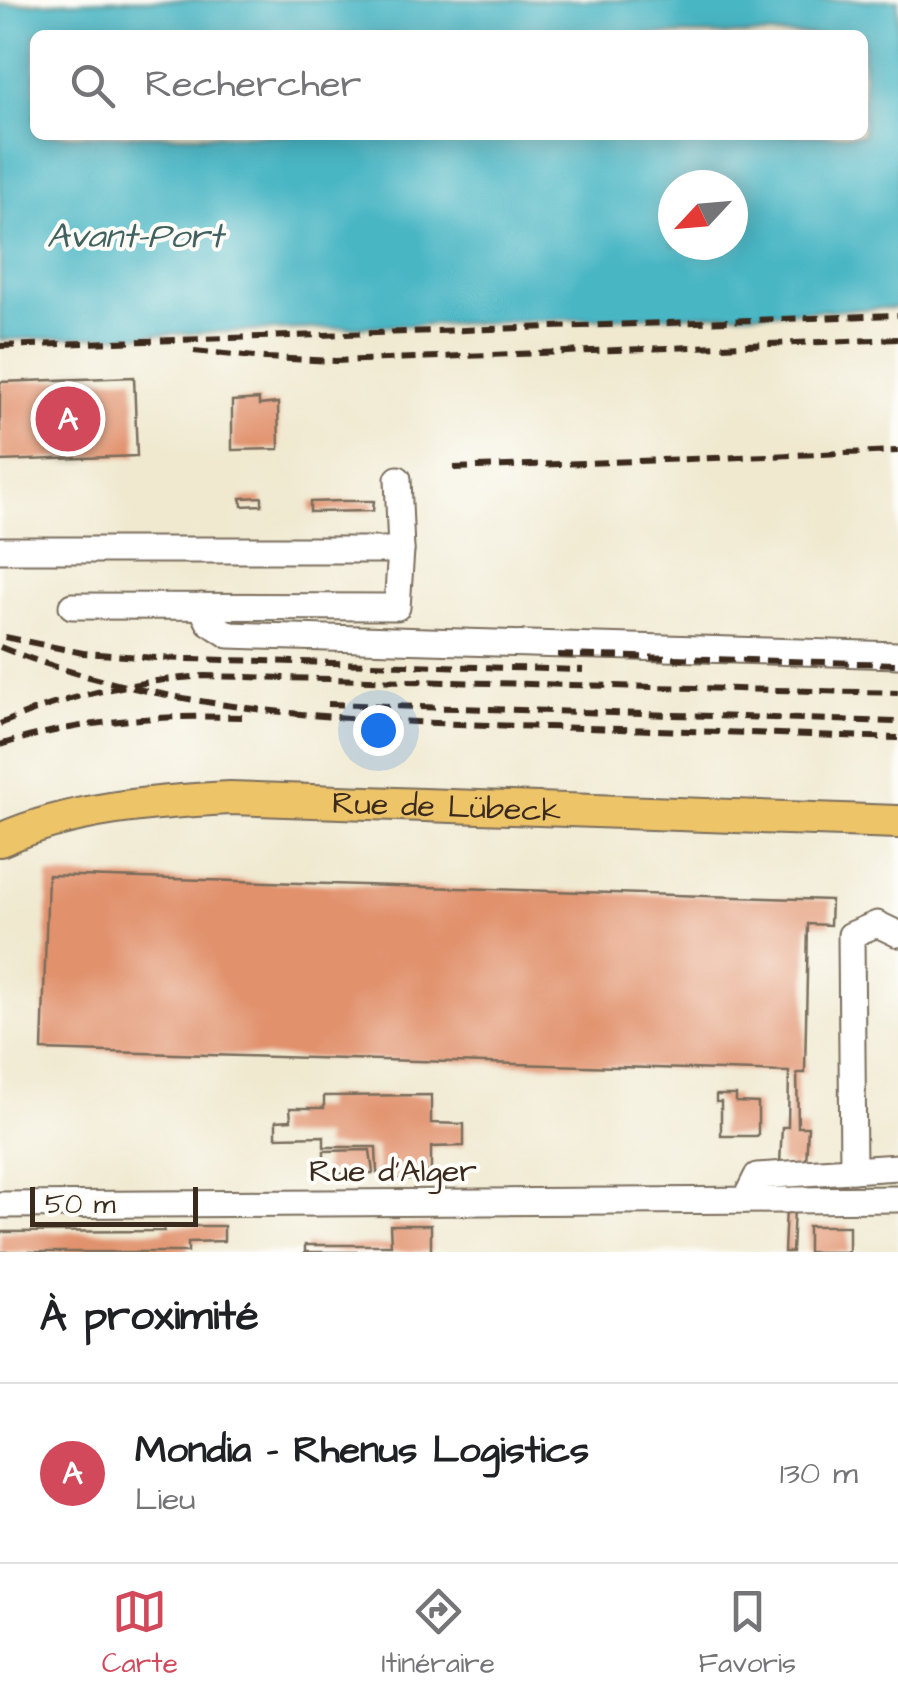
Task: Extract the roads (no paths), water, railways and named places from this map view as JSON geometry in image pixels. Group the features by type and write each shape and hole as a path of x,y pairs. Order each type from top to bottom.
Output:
{"main road":[{"name":"Rue de Lübeck","path":"0,840 88,814 138,805 230,798 898,822"}],"street":[{"path":"72,606 396,607 402,550 398,479"},
{"path":"0,550 402,550"},
{"path":"201,606 209,622 229,636 898,655"},
{"path":"853,1170 851,935 878,924 898,934"},
{"path":"745,1200 757,1176 898,1167"},
{"name":"Rue d'Alger","path":"0,1205 898,1199"}],"water":[{"name":"Avant-Port","path":"117,0 898,0 898,308 0,340 0,4"}],"railway":[{"path":"0,346 898,315"},
{"path":"194,351 336,361 898,339"},
{"path":"454,468 898,451"},
{"path":"5,637 83,653 156,658 583,670"},
{"path":"0,647 133,688 269,711 408,722 898,738"},
{"path":"558,655 898,664"},
{"path":"0,724 100,691 204,676 898,693"},
{"path":"328,704 898,722"},
{"path":"0,745 120,721 242,717"}],"place":[{"name":"Mondia - Rhenus Logistics","path":"68,419"}]}
